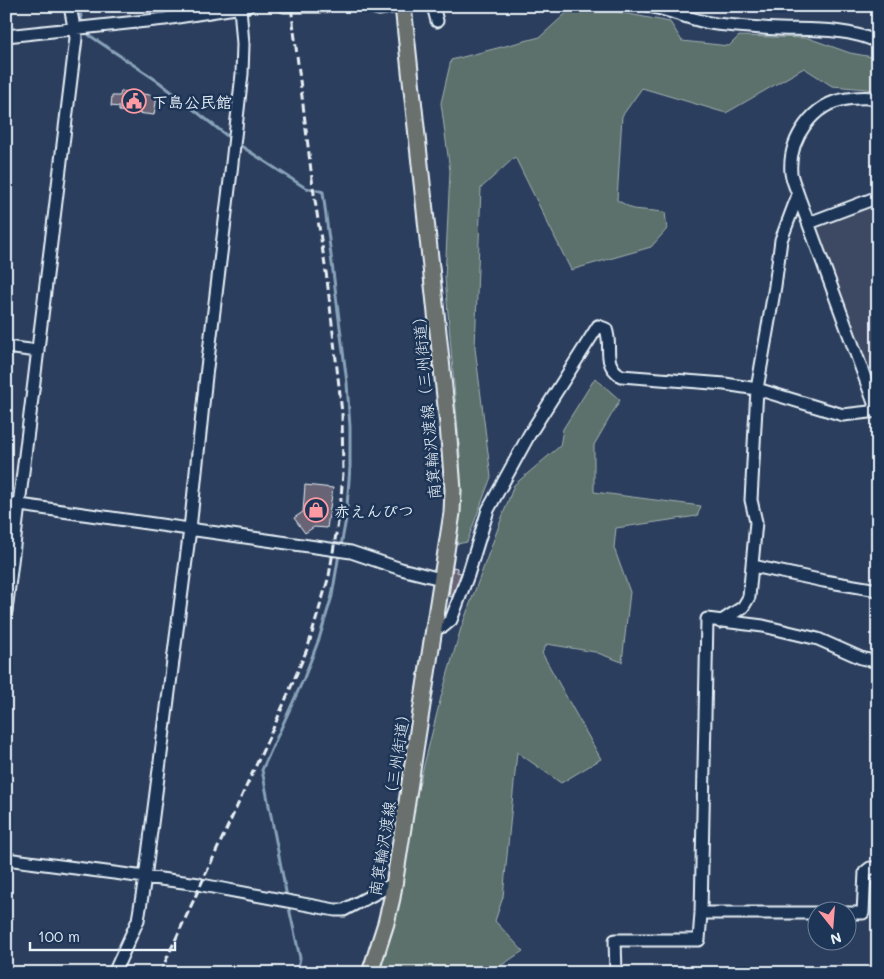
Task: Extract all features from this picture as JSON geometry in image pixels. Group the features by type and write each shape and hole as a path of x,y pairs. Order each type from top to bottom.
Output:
{"main road":[{"name":"南箕輪沢渡線（三州街道）","path":"370,973 386,923 393,884 442,579 452,513 453,490 451,456 403,6"}],"street":[{"path":"6,611 76,38 70,6"},
{"path":"284,6 326,6"},
{"path":"367,6 379,9 398,6"},
{"path":"432,6 437,21"},
{"path":"650,6 714,24 832,30 878,42"},
{"path":"6,36 75,29 166,13 244,7 242,74 227,208 206,376 190,529 145,878 138,920 114,973"},
{"path":"434,629 444,626 451,620 468,575 488,510 530,435 598,326 606,329 608,336 608,358 612,370 621,376 725,384 757,389 843,415 877,411 798,195 792,173 792,161 798,135 805,124 826,105 842,100 873,98 878,100"},
{"path":"720,622 743,607 749,597 756,522 751,500 757,389 781,240 798,195"},
{"path":"809,223 878,197"},
{"path":"6,347 38,351"},
{"path":"6,504 351,552 401,569 442,579"},
{"path":"752,566 878,590"},
{"path":"616,973 615,940 699,940 707,619 763,626 818,639 861,658 878,662"},
{"path":"6,860 200,884 335,910 344,910 393,884"},
{"path":"856,913 863,913 865,872 870,868 878,868"},
{"path":"701,912 806,913"}],"shaded area":[{"path":"878,202 878,401 814,226"}],"green space":[{"path":"574,6 588,6 670,22 682,41 729,46 739,36 808,38 850,53 878,58 878,91 832,86 804,68 726,113 642,88 622,116 617,200 633,209 665,212 667,229 651,247 571,270 515,157 481,188 475,348 491,477 467,542 457,544 460,455 445,278 450,171 441,103 451,60 540,37"},
{"path":"595,378 620,400 594,445 594,492 701,506 697,516 616,528 614,548 630,592 622,662 595,652 547,644 542,653 601,759 561,783 517,752 503,897 495,921 523,951 490,973 372,973 441,697 461,628 514,485 560,446 563,429"}],"building":[{"name":"下島公民館","path":"121,91 157,96 154,115 119,111 119,107 111,106 112,96 120,96"},
{"name":"赤えんぴつ","path":"305,485 333,488 327,528 314,527 305,533 294,518 303,512"},
{"path":"453,567 457,568 457,572 461,573 452,597 449,596"}],"waterway":[{"path":"79,6 82,22"},
{"path":"151,6 169,12 199,6"},
{"path":"89,35 159,82 231,139"},
{"path":"238,144 304,187 323,192 347,383 350,427 350,467 346,519 341,546"},
{"path":"287,897 262,770 304,678 319,639 332,596 339,554"},
{"path":"289,908 300,958 297,973"}],"railway":[{"path":"160,973 276,722 308,647 329,576 340,510 343,473 342,413 327,279 313,187 291,6"}],"place":[{"name":"下島公民館","path":"134,101"},
{"name":"赤えんぴつ","path":"316,510"}]}
